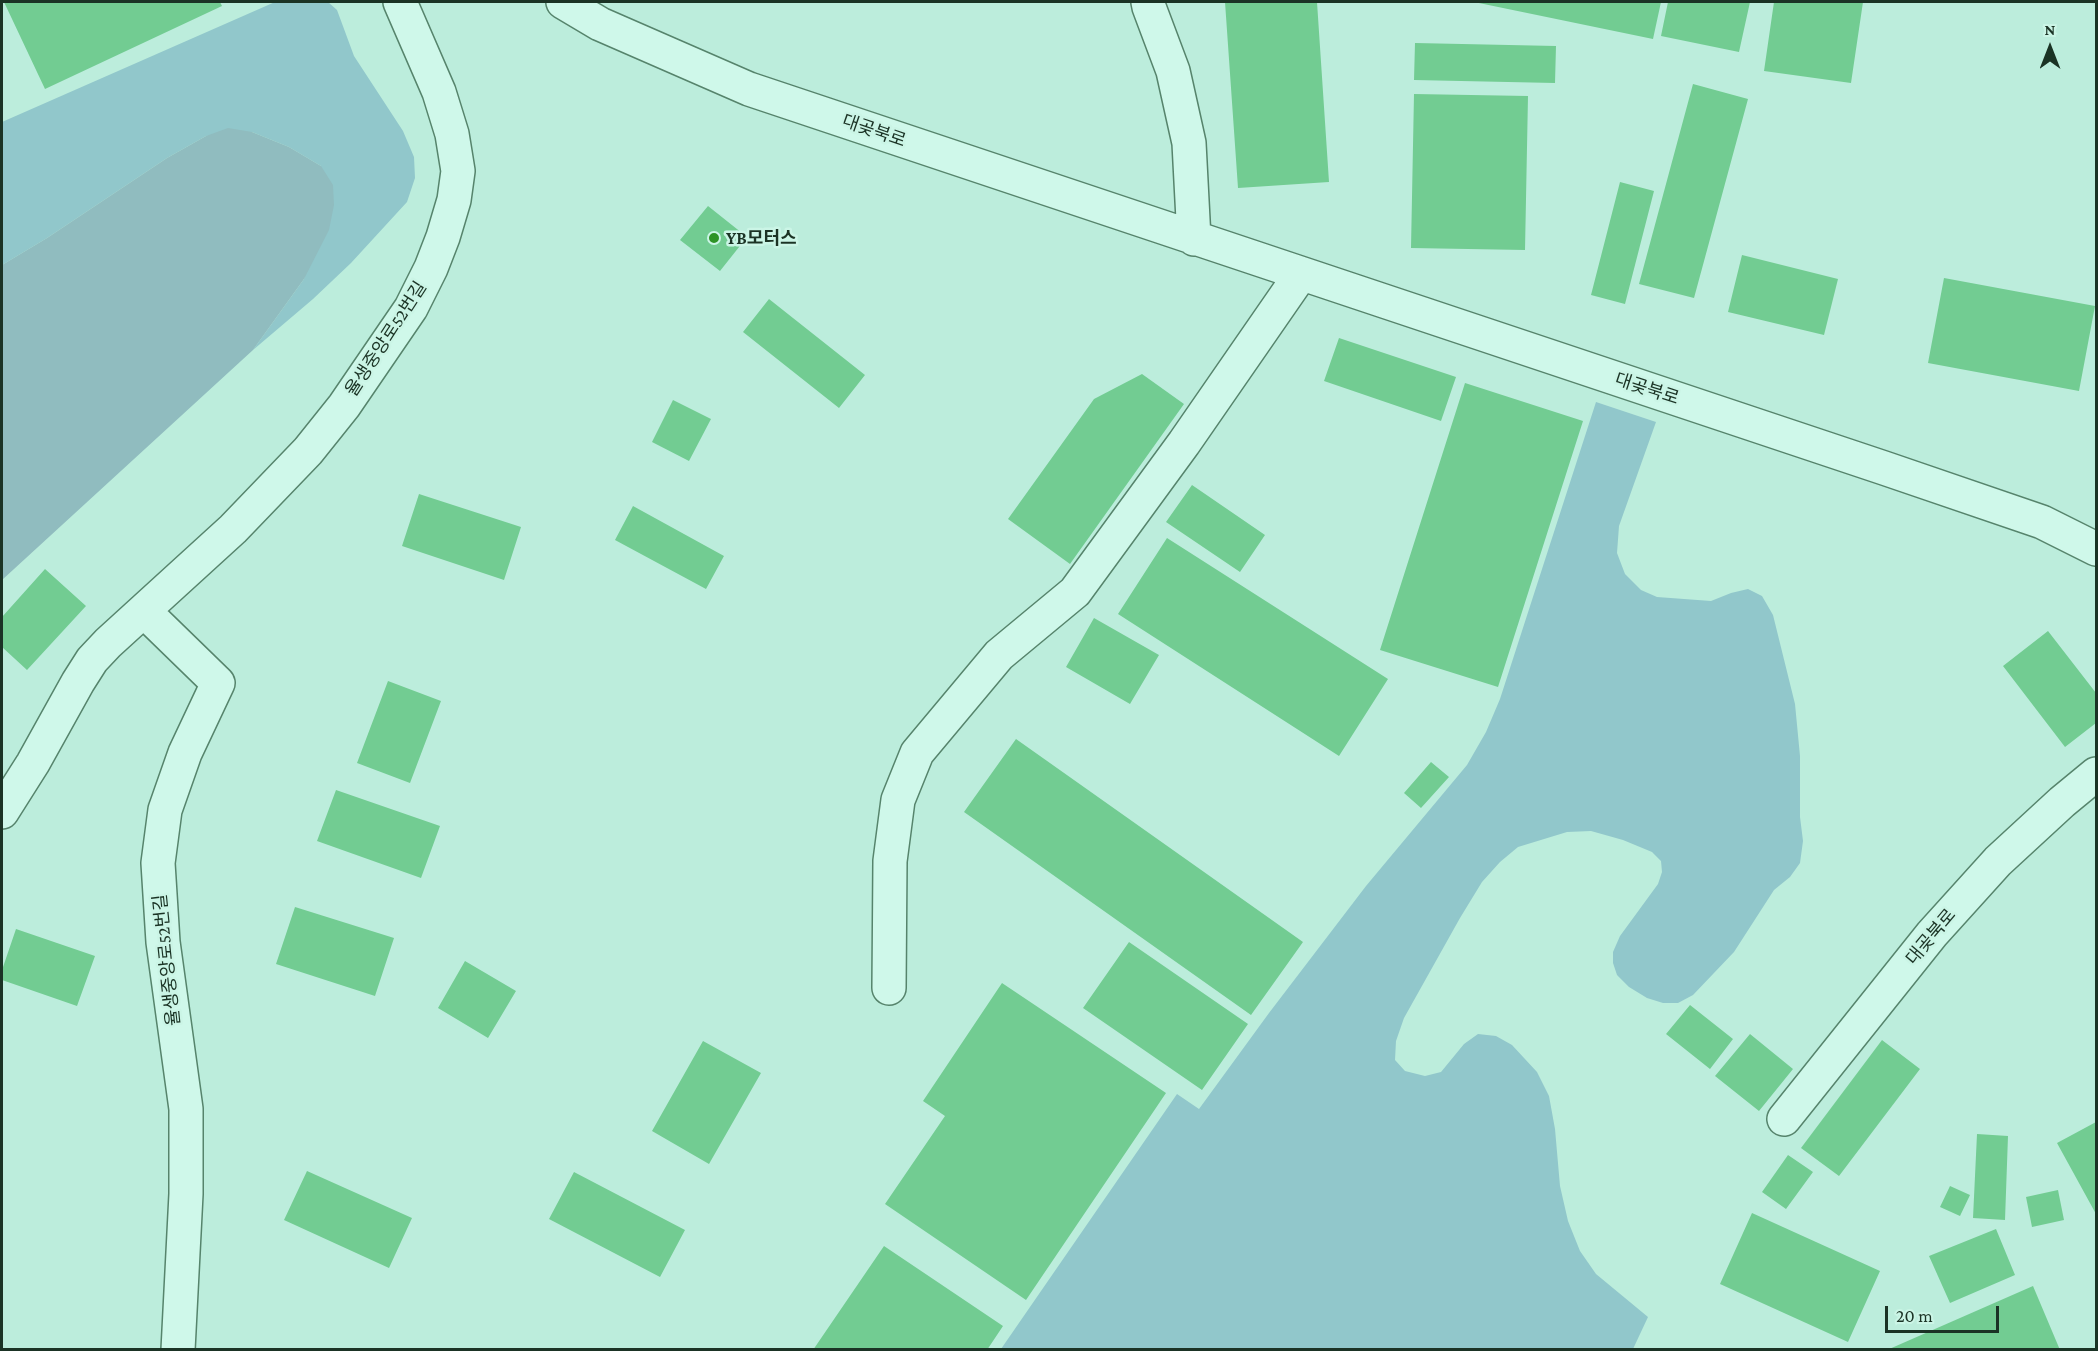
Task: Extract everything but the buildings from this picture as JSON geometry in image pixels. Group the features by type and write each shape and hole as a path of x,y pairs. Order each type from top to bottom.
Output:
{"street":[{"name":"율생중앙로52번길","path":"2,812 92,660 233,529 308,451 344,406 411,308 431,268 454,201 458,171 452,134 439,92 400,2"},
{"name":"대곶북로","path":"563,2 600,24 749,89 1884,468 2042,522 2097,549"},
{"path":"1148,2 1173,71 1187,134 1194,239"},
{"path":"889,988 890,861 898,800 916,753 999,655 1075,592 1184,444 1301,274"},
{"name":"율생중앙로52번길","path":"144,611 218,683 185,753 165,810 158,863 163,942 186,1109 186,1194 178,1350"},
{"name":"대곶북로","path":"1784,1119 1932,934 1998,861 2062,802 2097,774"}],"shaded area":[{"path":"275,2 328,2 337,10 354,56 403,131 414,157 415,178 407,202 351,263 253,350 304,279 321,166 289,147 252,132 206,136 167,158 47,238 2,265 2,122"},
{"path":"228,128 252,132 289,147 321,166 333,185 334,205 329,230 304,279 253,350 2,580 2,265 47,238 167,158 206,136"},
{"path":"1596,402 1656,422 1619,526 1617,553 1625,574 1641,590 1657,597 1711,601 1748,589 1762,596 1773,615 1795,704 1800,756 1800,817 1803,841 1800,863 1790,877 1774,890 1734,952 1693,995 1678,1003 1663,1003 1647,998 1629,987 1617,975 1613,963 1613,952 1620,936 1658,884 1662,872 1661,861 1652,852 1623,840 1591,831 1567,832 1518,847 1482,882 1460,918 1404,1018 1396,1041 1395,1060 1405,1071 1425,1076 1441,1072 1464,1044 1478,1034 1496,1036 1512,1045 1537,1072 1549,1096 1555,1129 1560,1186 1568,1221 1580,1251 1596,1274 1648,1317 1633,1349 1001,1349 1177,1094 1199,1109 1366,886 1467,765 1486,732 1500,699"}],"place":[{"name":"YB모터스","path":"714,238"}]}
